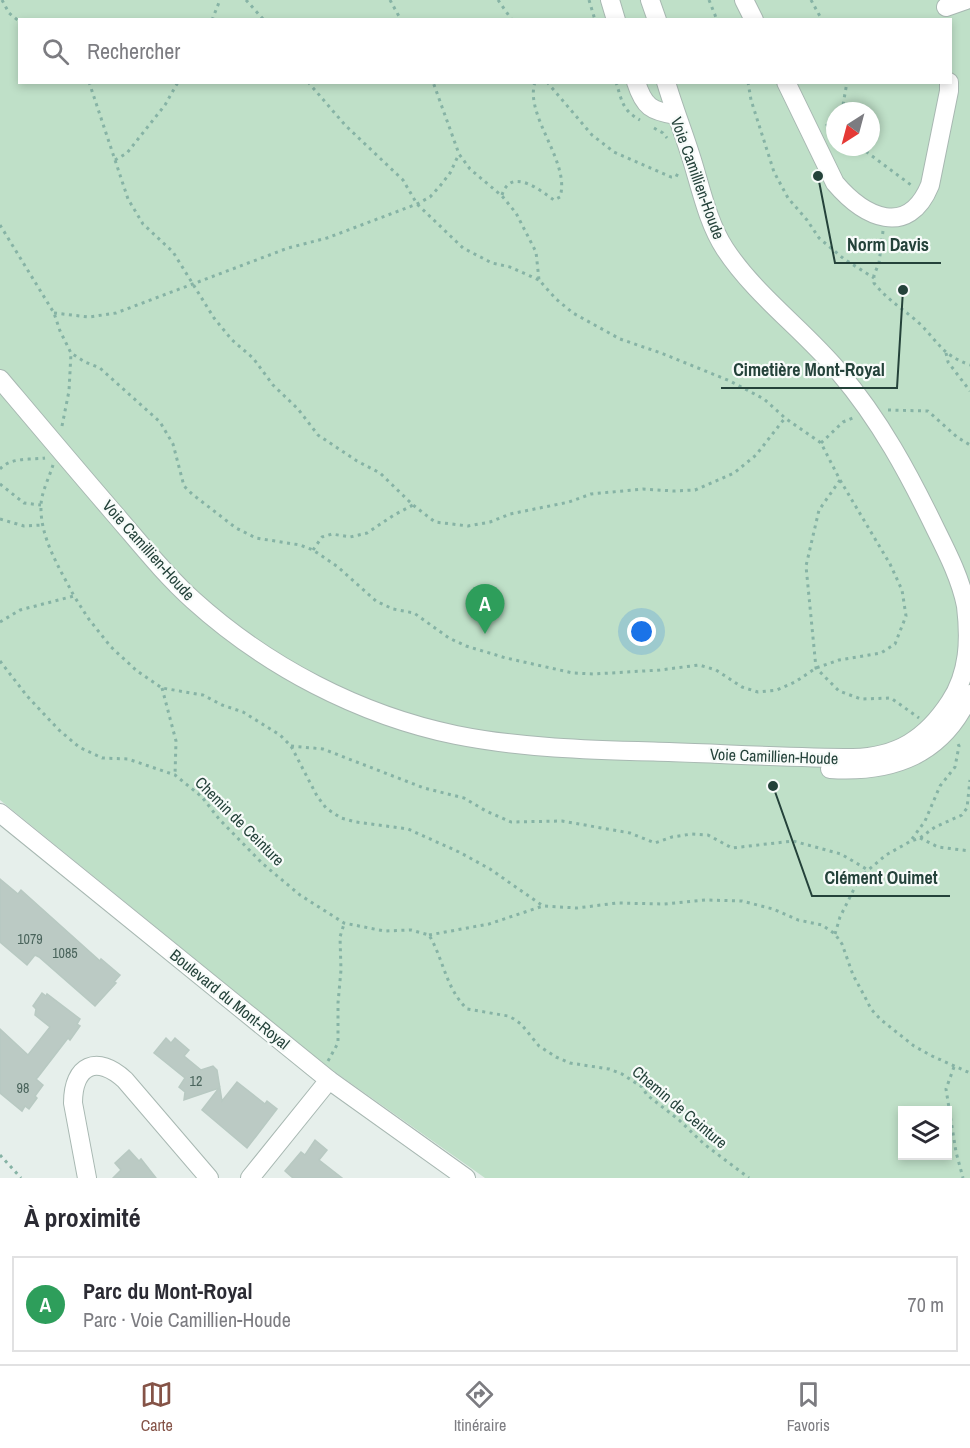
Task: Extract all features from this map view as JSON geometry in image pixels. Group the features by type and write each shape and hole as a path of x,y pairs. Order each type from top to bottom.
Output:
{"street":[{"path":"610,0 615,18"},
{"path":"642,0 647,18"},
{"path":"650,0 656,18"},
{"path":"744,0 753,18"},
{"path":"945,9 966,0"},
{"path":"637,84 648,106 660,112 675,115"},
{"name":"Voie Camillien-Houde","path":"0,392 170,577 206,611 277,662 348,700 396,719 456,735 518,744 609,751 867,758 904,747 930,727 952,699 969,660 966,604 956,575 912,481 871,412 837,370 775,308 724,247 709,213 667,84"},
{"name":"Voie Camillien-Houde","path":"678,84 722,226 731,242 760,281 841,362 880,411 925,482 970,579"},
{"path":"787,84 835,183 857,204 868,212 880,216 905,216 916,208 926,195 930,185 949,84"},
{"name":"Voie Camillien-Houde","path":"0,380 170,588 231,640 277,672 331,700 379,721 419,734 481,747 537,753 858,770 883,768 926,749 952,724 970,694"},
{"name":"Boulevard du Mont-Royal","path":"0,813 327,1072 466,1178"},
{"path":"87,1178 73,1092 79,1075 89,1066 98,1064 125,1080 209,1178"},
{"path":"250,1178 327,1072"}],"path":[{"path":"2,0 9,13 18,20"},
{"path":"213,18 220,0"},
{"path":"246,0 262,18"},
{"path":"390,0 400,18"},
{"path":"498,0 511,18"},
{"path":"589,0 595,18"},
{"path":"708,0 716,18"},
{"path":"811,0 821,18"},
{"path":"90,84 128,200 143,224 173,252 214,318 232,340 253,358 273,385 298,409 318,435 380,473 413,505 435,522 468,526 490,522 510,514 569,502 591,494 643,489 695,490 734,473 756,455 785,418"},
{"path":"115,160 127,153 165,105 177,84"},
{"path":"310,84 345,125 402,180 417,204 463,248 539,280"},
{"path":"71,353 100,368 160,422 173,444 184,486 236,528 256,538 300,545 313,550 338,567 376,601 393,609 414,613 449,638 466,646 528,664 573,673 660,670 699,665 716,670 742,687 758,692 777,690 795,682 816,668 839,660 880,653 895,645 906,616 902,590 890,564 840,480 821,443 785,418 764,399 730,381 620,339 573,313 545,289 539,280 536,252 524,224 502,196 470,169 459,154 434,84"},
{"path":"502,196 504,191 514,183 525,181 554,200 560,197 559,170 536,108 534,84"},
{"path":"549,84 592,135 614,152 671,177 678,175 675,164"},
{"path":"617,84 627,112 641,121"},
{"path":"748,84 751,100 774,172 788,198 819,238 844,259 874,278"},
{"path":"844,102 847,84"},
{"path":"650,126 663,133 668,140"},
{"path":"54,313 89,317 116,313 288,248 327,238 417,204 430,197 440,186 459,154"},
{"path":"872,156 926,195"},
{"path":"880,216 883,232 874,284 921,326 946,353 970,365"},
{"path":"0,225 54,313 71,353 69,391 41,505 43,525 50,549 74,596 111,647 162,688 203,695 243,712 280,735 291,746 316,796 326,808 341,818 408,830 459,852 490,869 543,906"},
{"path":"946,353 948,362 970,391"},
{"path":"898,409 928,411 957,437 970,445"},
{"path":"821,443 843,423 854,417"},
{"path":"0,469 4,465 21,459 56,451"},
{"path":"840,480 819,510 806,566 816,668 838,691 861,699 891,698 930,727"},
{"path":"0,484 24,503 41,505"},
{"path":"313,550 322,537 332,534 350,537 367,533 413,505"},
{"path":"0,519 24,526 43,525"},
{"path":"0,622 20,610 74,596"},
{"name":"Chemin de Ceinture","path":"0,661 27,696 59,730 79,747 102,758 128,759 175,774 202,797 219,819 263,864 300,895 344,923 384,931 411,930 429,935 435,945 449,986 467,1009 514,1019 539,1046 555,1057 570,1063 609,1069 622,1074 642,1087 647,1095 679,1120 704,1144 749,1178"},
{"path":"162,688 176,741 175,774"},
{"path":"910,841 925,821 940,786 955,767 959,746 952,724"},
{"path":"291,746 323,749 424,789 464,798 511,822 573,823 630,833 655,843 672,837 692,834 708,835 732,848 793,841 841,854 868,870"},
{"path":"835,934 840,917 860,877 886,855 920,838 935,827 962,815 967,808 970,780"},
{"path":"920,838 938,847 970,851"},
{"path":"429,935 489,924 543,906 577,908 617,903 742,901 822,926 835,934 842,944 853,975 871,1009 892,1030 914,1046 970,1073"},
{"path":"327,1072 338,1044 340,937 344,923"},
{"path":"954,1066 946,1089 956,1152 963,1178"},
{"path":"0,1155 21,1178"}],"green space":[{"path":"0,0 970,0 970,1178 485,1178 325,1065 0,800"}],"building":[{"path":"0,879 18,894 21,890 100,961 101,959 120,975 114,982 116,983 95,1006 39,957 35,955 27,965 0,942"},
{"path":"42,993 46,996 47,994 80,1019 77,1024 80,1026 36,1079 43,1085 29,1109 25,1106 22,1111 0,1093 0,1029 28,1055 50,1027 35,1015 36,1009 33,1006"},
{"path":"166,1038 171,1043 175,1038 189,1050 184,1056 201,1070 213,1066 217,1070 222,1101 237,1082 265,1104 267,1101 277,1109 247,1148 202,1110 219,1088 184,1100 185,1092 179,1087 185,1078 154,1053"},
{"path":"315,1140 327,1150 319,1160 342,1178 293,1178 285,1171 301,1152 305,1155"},
{"path":"129,1150 139,1161 141,1159 156,1178 113,1178 121,1170 115,1163"}],"place":[{"name":"Norm Davis","path":"818,176"},
{"name":"Cimetière Mont-Royal","path":"903,290"},
{"name":"Parc du Mont-Royal","path":"485,634"},
{"name":"Clément Ouimet","path":"773,786"}]}
